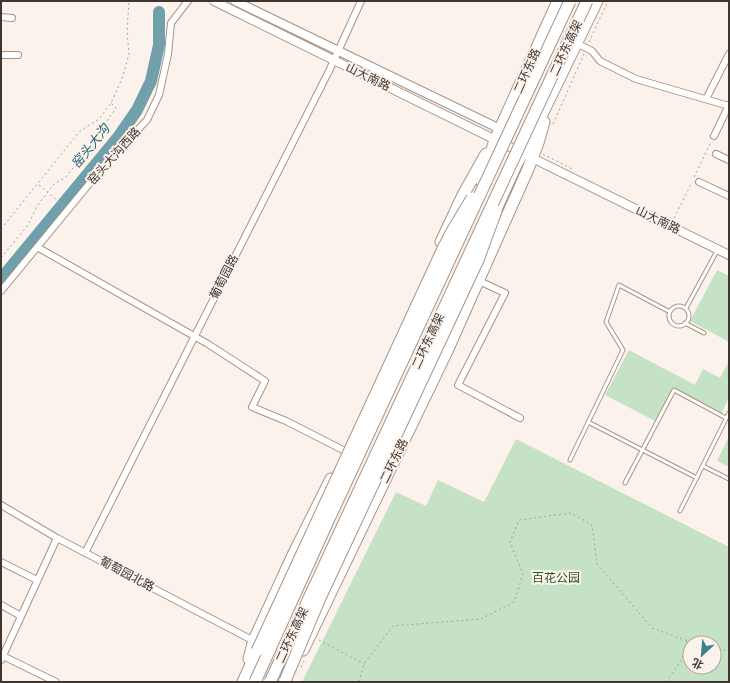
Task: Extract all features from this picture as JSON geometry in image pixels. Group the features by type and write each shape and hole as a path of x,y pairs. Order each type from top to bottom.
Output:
{"highway":[{"name":"二环东路","path":"256,646 269,640 478,192 499,144 500,130 558,1"},
{"name":"二环东高架","path":"255,682 499,144 570,1"},
{"name":"二环东高架","path":"270,682 527,154 587,1"},
{"name":"二环东路","path":"284,681 298,661 447,351 511,208 527,154 551,96 597,1"},
{"name":"二环东路","path":"243,682 293,555 345,450 417,296 462,195 488,149 499,144"},
{"path":"256,646 451,233 499,144"},
{"name":"二环东路","path":"284,681 283,667 484,233 527,154"},
{"path":"284,681 320,598 527,154"},
{"name":"二环东路","path":"462,195 463,225"},
{"name":"二环东路","path":"497,208 498,238"},
{"name":"二环东路","path":"484,233 511,208"},
{"name":"二环东路","path":"417,296 438,279"}],"main road":[{"name":"山大南路","path":"214,1 499,144 527,154 729,255"},
{"name":"山大南路","path":"235,1 500,130 527,154"}],"street":[{"path":"170,26 188,1"},
{"name":"葡萄园路","path":"85,553 334,60 361,1"},
{"path":"1,18 12,18"},
{"name":"窑头大沟西路","path":"1,291 108,161 147,120 159,95 168,54 170,26"},
{"path":"576,43 592,51 600,61 636,79 729,105 714,136"},
{"path":"706,99 729,54"},
{"path":"1,55 18,55"},
{"path":"716,154 729,160"},
{"path":"699,182 729,196"},
{"path":"37,247 194,336 266,381 252,407 286,421 345,450"},
{"path":"479,281 504,293 458,386 520,418"},
{"name":"葡萄园北路","path":"1,505 57,538 256,646"},
{"path":"56,682 2,658 57,538"},
{"path":"1,562 37,580"},
{"path":"1,605 21,616"}],"lane":[{"path":"686,308 717,249"},
{"path":"570,460 623,350 606,322 619,285 670,312"},
{"path":"686,324 689,314 686,308 677,306 672,309 669,318 673,324 679,326 686,324 704,333"},
{"path":"625,483 674,390 726,418"},
{"path":"680,511 729,413"},
{"path":"588,422 697,478"},
{"path":"703,466 729,479"}],"path":[{"path":"1,230 80,131 99,119 111,103 124,76 129,54 127,31 129,1"},
{"path":"113,146 143,107 151,88 158,63 162,32 170,26"},
{"path":"1,258 28,225 38,206 54,184 65,178 81,158 116,108 111,103"},
{"path":"527,154 540,153 574,170"},
{"path":"38,184 65,206"},
{"path":"360,682 364,664 393,626 481,619 514,602 523,574 510,542 519,520 571,514 592,525 597,564 652,628 682,639"},
{"path":"319,640 364,664"},
{"path":"666,682 681,661 682,657"}],"green space":[{"path":"717,270 729,276 729,342 690,321"},
{"path":"629,350 695,385 703,369 720,378 729,361 729,398 721,414 673,388 655,421 605,395"},
{"path":"729,436 729,467 717,461"},
{"name":"百花公园","path":"516,439 729,547 729,682 302,682 396,492 426,506 438,480 484,502"}],"waterway":[{"name":"窑头大沟","path":"1,279 119,136 137,110 151,81 159,45 159,12"}]}
